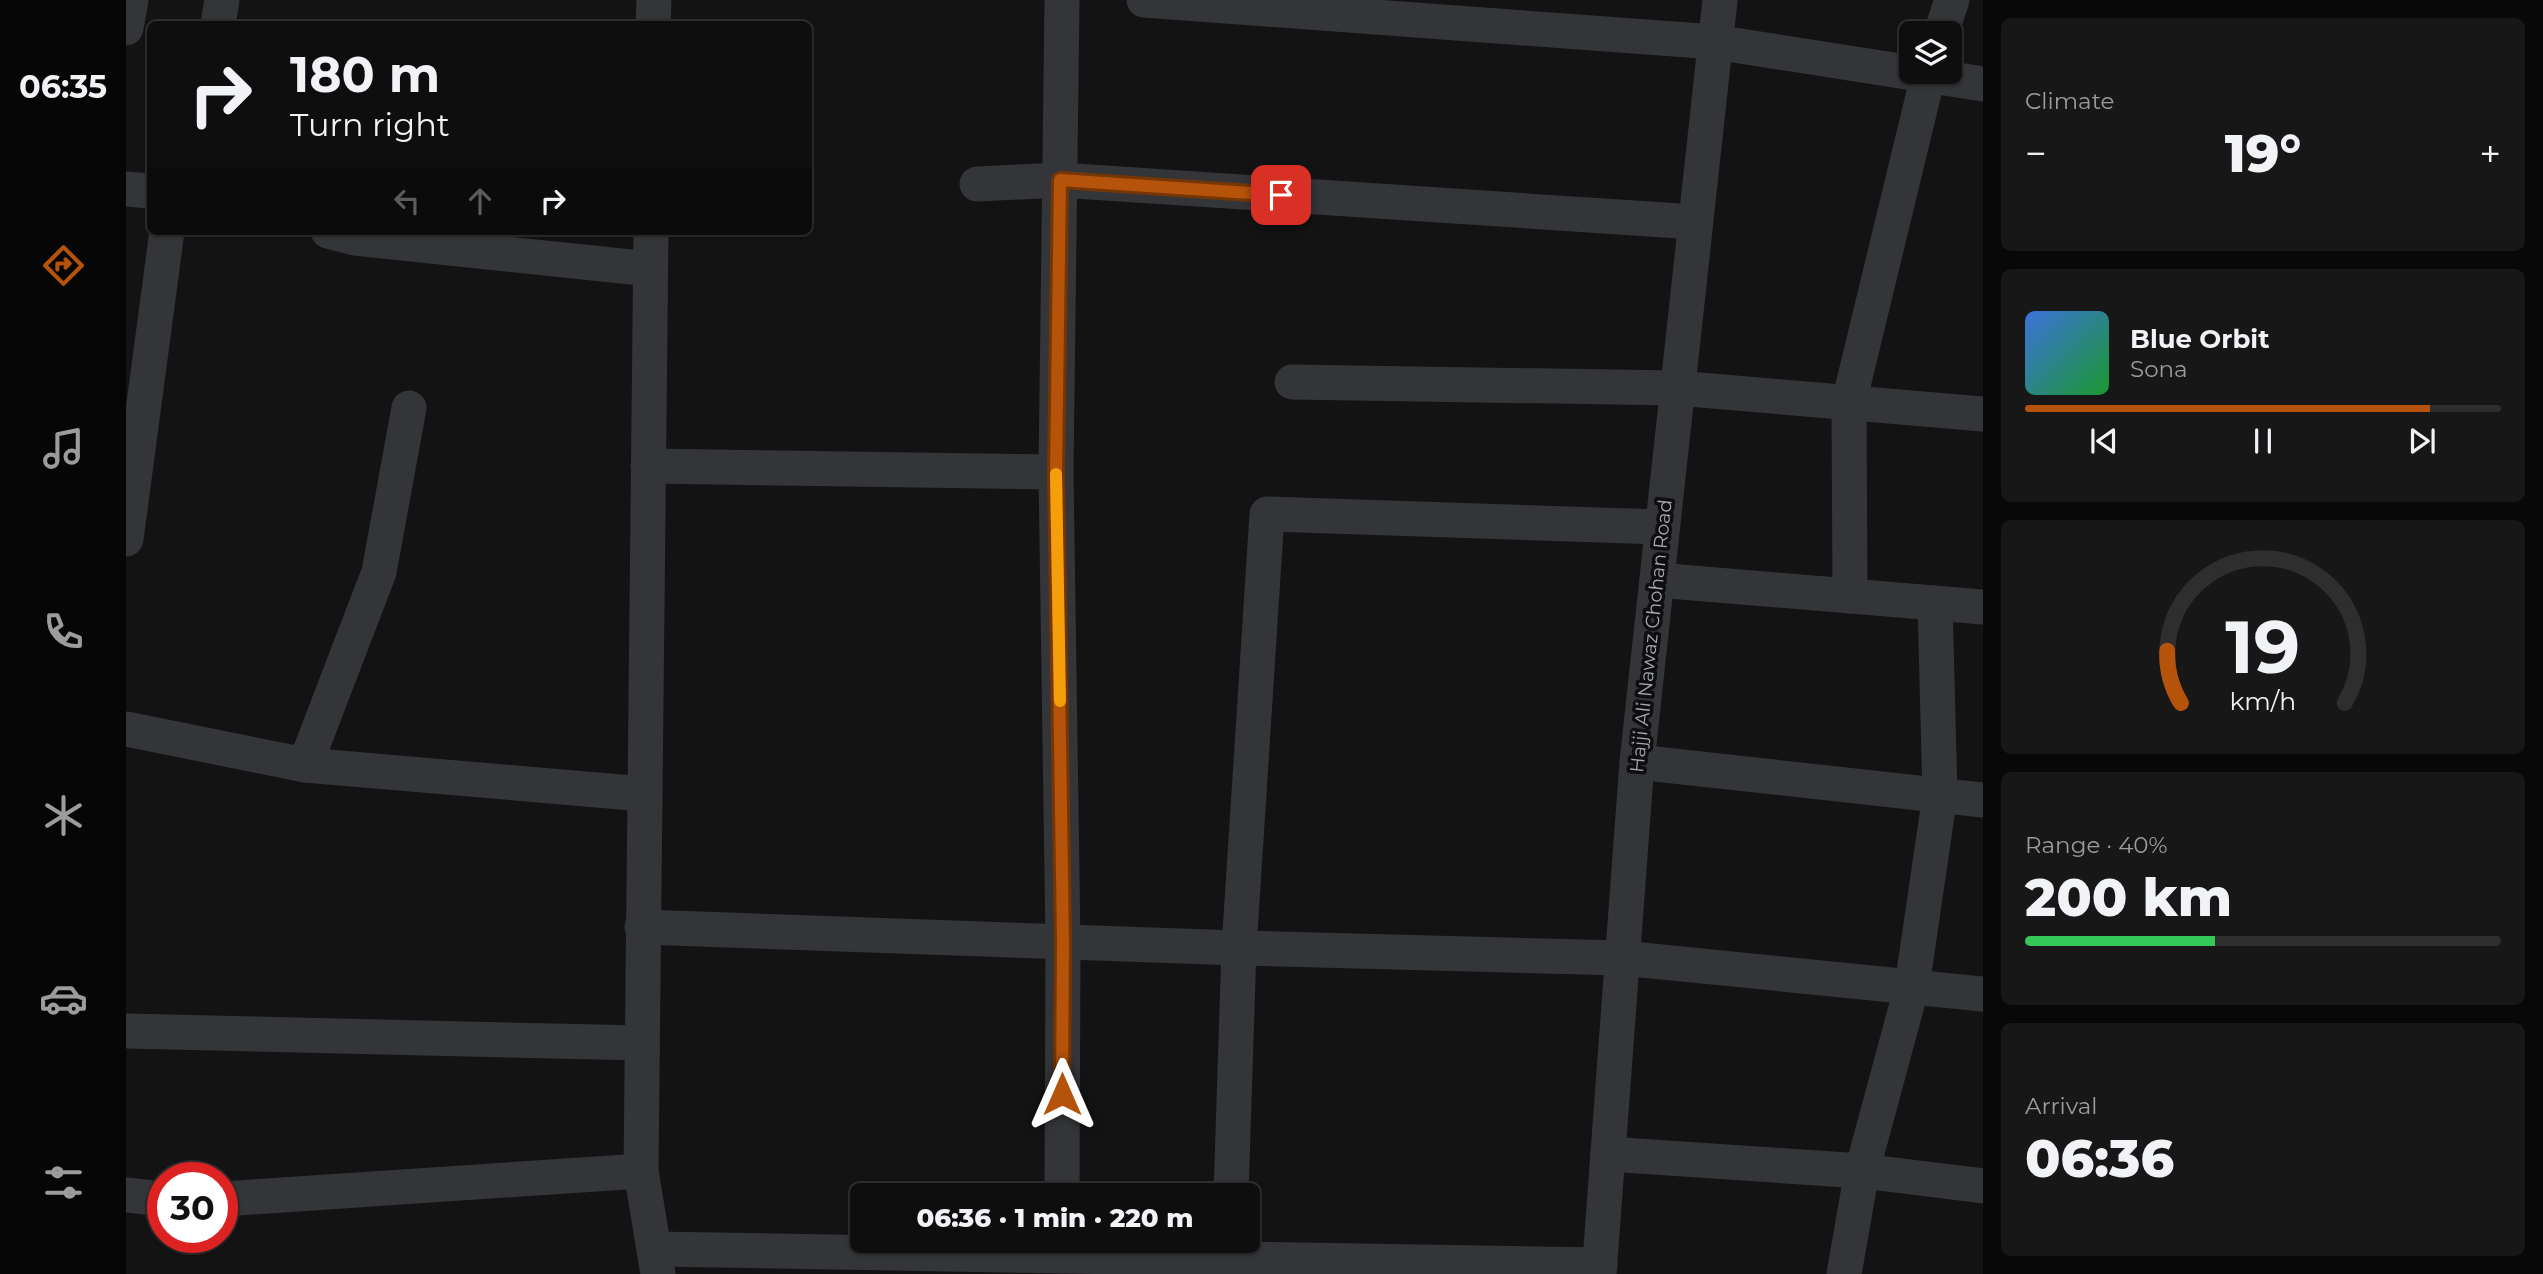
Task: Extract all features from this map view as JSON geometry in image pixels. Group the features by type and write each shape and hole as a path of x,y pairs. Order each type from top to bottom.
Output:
{"street":[{"path":"126,27 131,0"},
{"path":"218,21 222,0"},
{"path":"653,21 654,0"},
{"path":"1062,0 1056,472 1063,942 1062,1183"},
{"path":"1144,0 1715,42 1899,70"},
{"name":"Hajji Ali Nawaz Chohan Road","path":"1600,1269 1637,761 1720,0"},
{"path":"1945,21 1952,0"},
{"path":"1962,80 1983,84"},
{"path":"1850,596 1850,402 1926,84"},
{"path":"977,184 1060,180 1695,222"},
{"path":"126,189 147,191"},
{"path":"126,539 166,235"},
{"path":"343,235 650,269"},
{"path":"651,235 641,1171 656,1261 905,1253"},
{"path":"1292,382 1677,388 1983,414"},
{"path":"305,765 379,572 409,408"},
{"path":"648,466 1056,472"},
{"path":"1231,1183 1239,948 1267,514 1662,527"},
{"path":"1657,580 1983,607"},
{"path":"1844,1274 1862,1171 1912,986 1940,795 1935,603"},
{"path":"126,729 305,765 644,794"},
{"path":"1637,761 1983,800"},
{"path":"642,927 1239,948 1622,958 1983,994"},
{"path":"126,1031 642,1042"},
{"path":"1608,1154 1862,1171 1983,1186"},
{"path":"238,1198 641,1171"},
{"path":"126,1195 147,1197"},
{"path":"1260,1252 1600,1269"}],"slow traffic":[{"path":"1056,474 1060,701"}],"route":[{"path":"1062,1094 1063,942 1056,472 1060,180 1281,195"}]}
